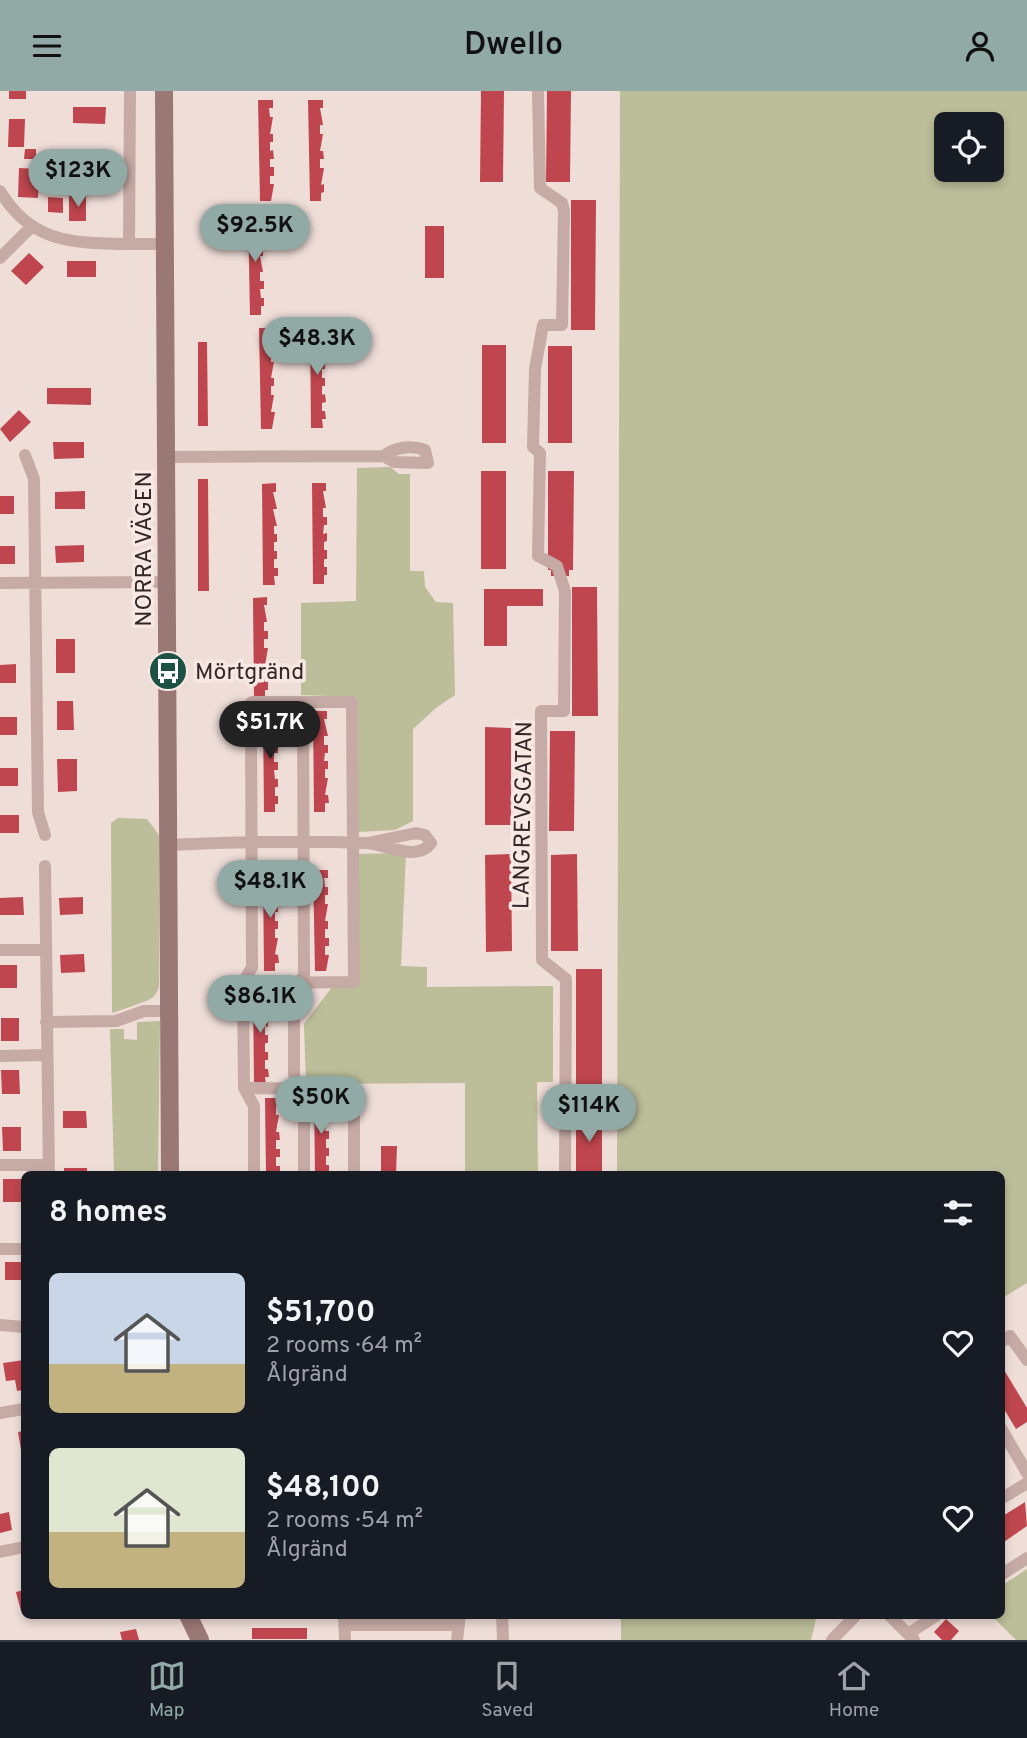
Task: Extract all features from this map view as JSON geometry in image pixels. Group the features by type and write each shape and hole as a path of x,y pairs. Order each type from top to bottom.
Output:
{"street":[{"path":"129,244 130,91"},
{"name":"NORRA VÄGEN","path":"164,91 170,1171"},
{"name":"LANGREVSGATAN","path":"538,91 540,188 562,202 564,211 562,325 543,325 535,369 533,447 540,453 538,556 557,566 565,590 564,711 541,711 541,877 542,960 566,979 565,1171"},
{"path":"0,191 31,227 65,240 166,244"},
{"path":"0,258 31,227"},
{"path":"25,454 34,479 38,812 45,835"},
{"path":"167,457 384,456"},
{"path":"0,583 167,582"},
{"path":"243,982 354,982 352,702 252,702 244,710 251,716 253,843 251,967 243,982 244,1088 254,1106 254,1171"},
{"path":"303,702 304,975 294,991 294,1074 296,1083 304,1089"},
{"path":"169,845 368,843"},
{"path":"0,1165 49,1169 45,866"},
{"path":"0,950 46,950"},
{"path":"46,1022 116,1021 145,1011 168,1011"},
{"path":"0,1056 47,1055"},
{"path":"244,1088 354,1089 354,1171"},
{"path":"304,1089 304,1171"},
{"path":"0,1249 21,1249"},
{"path":"0,1325 21,1327"},
{"path":"1005,1339 1010,1336 1027,1359"},
{"path":"0,1413 21,1410"},
{"path":"1005,1435 1027,1473"},
{"path":"1005,1497 1027,1483"},
{"path":"0,1552 21,1548"},
{"path":"1005,1572 1027,1558"},
{"path":"190,1619 198,1640"},
{"path":"502,1619 503,1640"},
{"path":"832,1640 852,1619"},
{"path":"893,1619 911,1637 932,1619"},
{"path":"345,1640 344,1620 460,1620 457,1640"}],"green space":[{"path":"620,91 1027,91 1027,1283 1005,1297 1005,1171 617,1171"},
{"path":"390,467 399,474 410,474 410,571 424,571 425,587 436,602 453,603 455,695 413,729 413,821 395,830 358,832 356,697 301,695 301,603 356,601 357,468"},
{"path":"118,818 147,819 159,835 159,987 152,998 112,1013 111,823"},
{"path":"406,853 401,966 427,967 427,987 553,986 553,1082 537,1082 538,1171 465,1171 465,1083 306,1084 304,1024 332,987 355,987 354,854"},
{"path":"160,1021 158,1171 114,1171 110,1029 124,1029 124,1039 137,1040 137,1022"},
{"path":"1027,1569 1027,1640 1016,1640 995,1619 1005,1619 1005,1583"},
{"path":"621,1619 816,1619 811,1640 621,1640"}],"building":[{"path":"9,91 26,91 26,99 9,99"},
{"path":"481,91 504,91 503,182 480,182"},
{"path":"547,91 571,91 570,182 546,182"},
{"path":"258,100 273,100 273,108 269,108 270,117 273,117 270,134 273,134 273,142 270,142 270,151 273,150 274,159 270,159 270,167 274,167 274,176 270,176 270,184 274,184 271,201 260,201"},
{"path":"308,100 323,100 323,108 320,108 323,125 320,125 320,134 323,134 320,151 323,151 324,159 320,159 320,168 324,168 321,185 324,184 324,192 321,193 321,201 310,201"},
{"path":"73,107 106,107 105,124 73,123"},
{"path":"9,119 25,119 24,147 8,147"},
{"path":"25,149 36,149 36,159 24,159"},
{"path":"72,157 103,157 103,173 72,173"},
{"path":"19,168 40,169 38,198 18,197"},
{"path":"69,196 86,196 86,221 69,221"},
{"path":"48,197 63,198 63,213 48,212"},
{"path":"571,200 596,200 595,330 571,330"},
{"path":"248,214 263,214 263,222 259,222 260,230 263,230 260,248 263,248 263,256 260,256 263,272 260,272 260,281 264,281 264,289 260,289 264,306 261,306 261,315 250,315"},
{"path":"425,226 444,226 444,278 425,278"},
{"path":"29,253 44,267 26,285 11,271"},
{"path":"67,261 96,261 96,277 67,277"},
{"path":"310,327 324,327 324,335 321,335 325,352 322,352 321,361 325,361 325,369 322,369 325,386 322,386 322,395 325,394 326,402 322,403 326,419 322,419 323,428 311,428"},
{"path":"259,328 273,328 274,336 270,336 271,344 274,344 274,352 271,352 271,362 274,362 271,378 274,378 274,386 271,386 271,395 274,395 271,412 275,412 272,429 261,429"},
{"path":"198,342 207,342 208,426 198,426"},
{"path":"482,345 506,345 506,443 482,443"},
{"path":"548,346 572,346 572,443 548,443"},
{"path":"47,388 91,388 91,405 47,404"},
{"path":"19,410 31,422 10,442 0,429"},
{"path":"53,442 84,442 84,458 54,459"},
{"path":"481,471 506,471 506,569 481,569"},
{"path":"548,471 574,471 573,570 569,570 569,576 551,576 551,570 548,570"},
{"path":"198,479 208,479 209,591 198,591"},
{"path":"276,483 276,492 273,492 277,509 273,509 277,526 274,526 277,542 274,542 274,551 277,551 277,559 274,559 274,568 278,568 278,576 274,576 275,585 263,585 262,484"},
{"path":"312,483 326,483 326,491 323,491 326,508 323,508 323,517 327,517 323,534 327,533 324,550 327,550 327,559 324,559 324,567 327,567 327,575 324,575 324,584 313,584"},
{"path":"85,491 85,509 55,509 55,492"},
{"path":"0,496 14,496 14,514 0,514"},
{"path":"84,545 84,562 56,563 55,546"},
{"path":"0,546 15,546 15,564 0,564"},
{"path":"572,587 597,587 598,716 572,716"},
{"path":"484,589 543,589 543,606 507,606 507,646 484,646"},
{"path":"267,597 267,605 264,605 267,622 264,622 264,631 268,631 268,639 264,639 264,648 268,648 265,665 268,665 268,673 265,673 265,682 268,682 268,690 265,690 265,698 254,698 253,598"},
{"path":"56,639 75,639 75,673 56,673"},
{"path":"16,664 16,683 0,683 0,665"},
{"path":"57,701 73,701 74,730 57,730"},
{"path":"263,711 277,711 277,719 274,719 277,736 274,736 274,745 278,745 278,753 274,753 274,762 278,762 278,770 274,770 275,779 278,779 275,796 278,796 278,804 275,804 275,812 264,812"},
{"path":"313,711 327,711 327,719 324,719 328,736 324,736 324,745 328,745 328,753 325,753 324,761 328,761 328,769 325,769 325,778 328,778 325,795 328,795 329,803 325,803 325,812 314,812"},
{"path":"0,717 17,717 17,735 0,735"},
{"path":"485,727 511,728 511,825 485,825"},
{"path":"550,731 575,731 574,831 549,831"},
{"path":"57,759 77,759 77,791 58,792"},
{"path":"0,768 18,768 18,786 0,786"},
{"path":"0,815 19,815 19,833 0,833"},
{"path":"511,854 512,951 486,952 485,855"},
{"path":"577,854 578,951 551,951 551,855"},
{"path":"263,870 277,870 277,878 274,878 274,887 277,887 274,904 278,904 278,912 275,912 278,929 275,929 275,938 278,938 275,954 278,955 279,963 275,963 275,971 264,971"},
{"path":"313,870 328,870 328,878 324,878 325,887 328,887 328,895 325,895 325,904 328,904 325,921 328,921 328,929 325,929 325,938 329,938 329,946 325,946 325,955 329,955 326,971 315,971"},
{"path":"23,897 24,915 0,915 0,898"},
{"path":"83,897 83,914 60,915 59,898"},
{"path":"84,954 85,972 61,973 60,955"},
{"path":"0,965 17,965 17,988 0,988"},
{"path":"576,969 602,969 602,1098 576,1098"},
{"path":"253,985 267,985 267,993 264,993 268,1009 264,1009 264,1019 268,1019 268,1027 265,1026 268,1043 265,1043 265,1052 268,1052 268,1060 265,1060 265,1069 268,1069 269,1077 265,1077 266,1085 254,1086"},
{"path":"1,1018 19,1018 19,1041 1,1041"},
{"path":"1,1070 19,1070 20,1094 2,1094"},
{"path":"314,1097 328,1097 325,1114 329,1114 325,1131 329,1131 329,1139 326,1139 329,1156 326,1156 326,1165 329,1165 329,1171 315,1171"},
{"path":"265,1098 279,1098 279,1106 276,1106 276,1115 279,1115 276,1132 279,1132 280,1140 276,1140 276,1149 280,1149 280,1157 276,1157 276,1166 280,1166 280,1171 266,1171"},
{"path":"63,1111 86,1111 87,1128 63,1128"},
{"path":"602,1114 602,1171 576,1171 576,1115"},
{"path":"2,1127 21,1127 21,1151 3,1151"},
{"path":"381,1146 397,1146 396,1171 381,1171"},
{"path":"64,1168 87,1168 87,1171 64,1171"},
{"path":"3,1179 21,1179 21,1202 3,1202"},
{"path":"5,1262 21,1262 21,1280 5,1280"},
{"path":"21,1360 21,1390 17,1391 15,1380 6,1381 3,1363"},
{"path":"1005,1372 1027,1408 1027,1422 1016,1429 1005,1411"},
{"path":"1025,1502 1027,1526 1005,1541 1005,1514"},
{"path":"9,1512 12,1530 0,1533 0,1514"},
{"path":"21,1591 21,1611 16,1592"},
{"path":"946,1619 959,1631 951,1640 942,1640 934,1632"},
{"path":"252,1628 307,1628 307,1639 252,1639"},
{"path":"136,1629 139,1640 122,1640 120,1632"}],"place":[{"name":"Mörtgränd","path":"168,671"}]}
